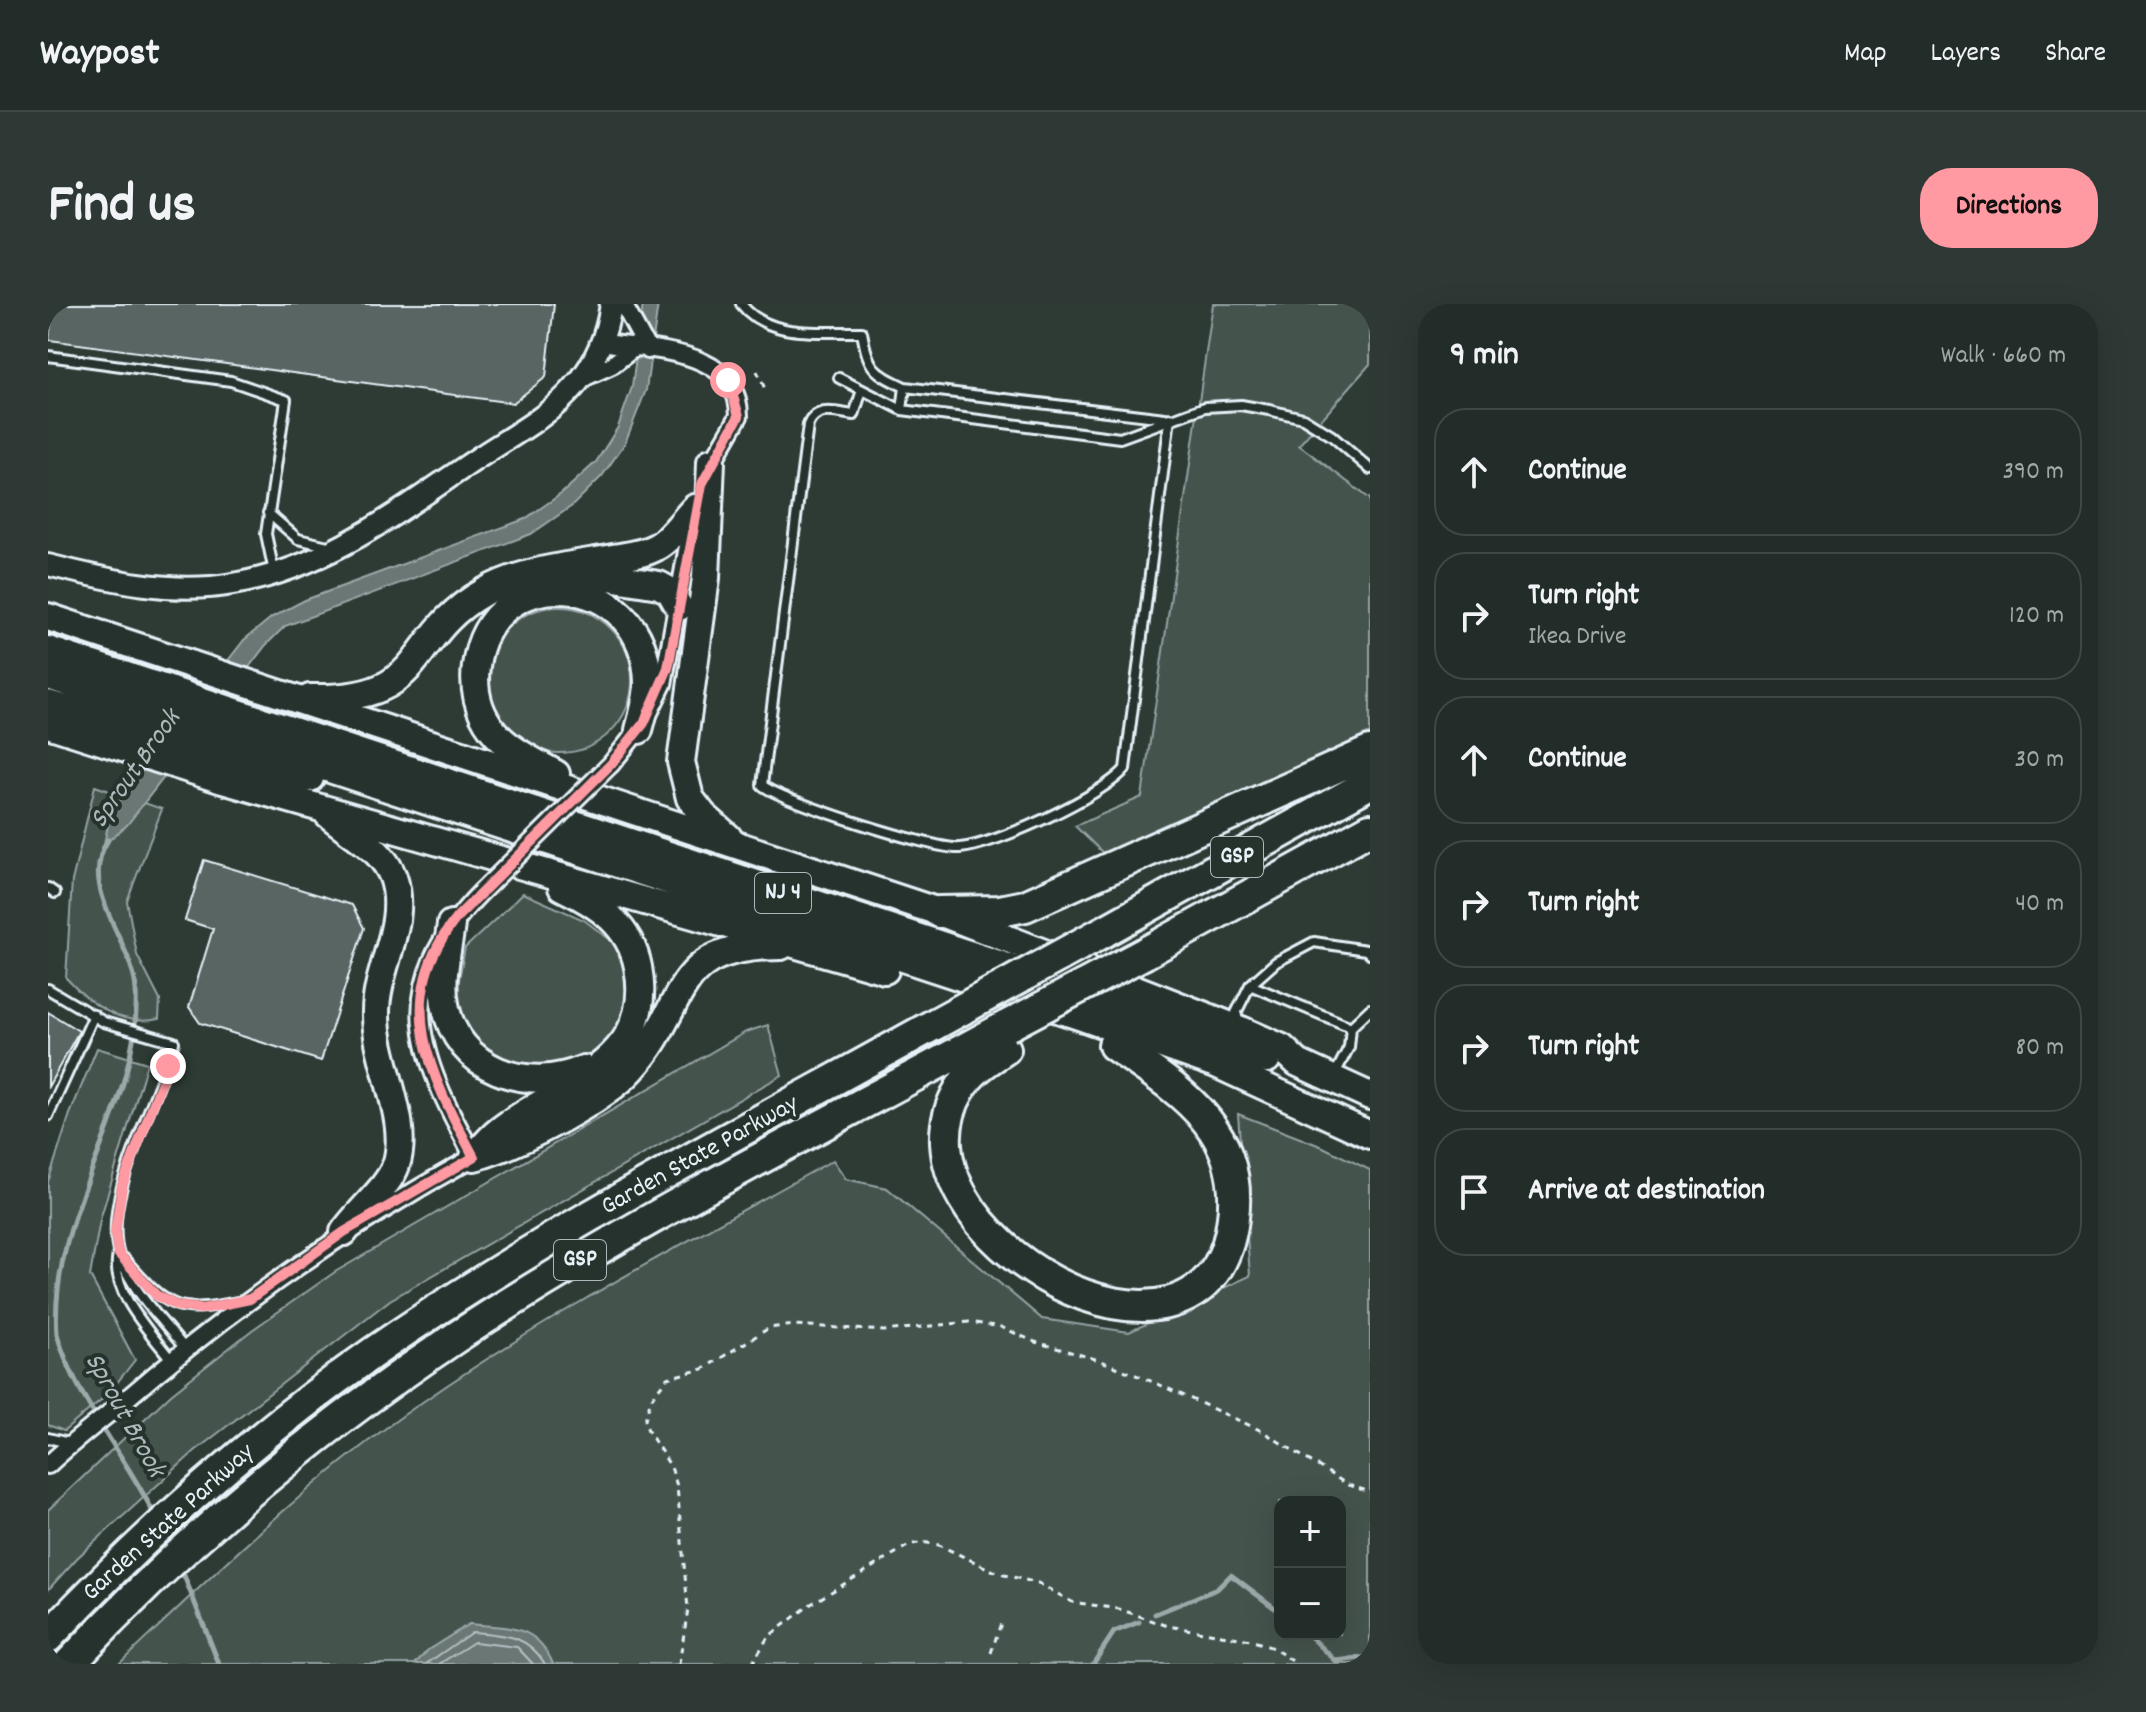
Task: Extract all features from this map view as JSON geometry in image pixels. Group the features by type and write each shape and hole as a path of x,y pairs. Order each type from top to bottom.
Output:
{"highway":[{"path":"711,462 706,578 681,762 690,798 703,815 737,844"},
{"path":"281,695 339,698 365,695 388,687 410,669 460,608 482,593 503,582 655,548 695,508"},
{"path":"557,570 655,584 670,591 679,607"},
{"path":"604,802 521,754 492,730 479,705 475,684 478,653 487,632 501,613 526,596 540,592 579,592 614,607 634,629 646,666 647,695 639,730"},
{"path":"48,617 939,912 1241,1030 1282,1048 1298,1063"},
{"name":"NJ 4","path":"48,650 150,684 243,750 1144,1012 1277,1063 1298,1063 1370,1096"},
{"name":"NJ 4","path":"48,676 133,704 335,785 377,785 1093,1021 1216,1064 1370,1135"},
{"path":"48,704 110,733"},
{"path":"54,727 243,750 382,857 393,879 397,901 396,923 379,979 376,1014 379,1053 399,1124 400,1143 392,1174 359,1209 344,1232"},
{"path":"939,912 1000,911 1025,906 1370,752"},
{"name":"Garden State Parkway","path":"48,1637 171,1517 302,1407 435,1311 572,1227 1370,783"},
{"path":"324,810 810,947 1210,1076 1275,1092"},
{"name":"GSP","path":"1006,1038 1036,1010 1370,829"},
{"path":"474,1157 500,1130 589,1077 618,1049 638,1009 640,981 636,955 623,930 593,903 485,853"},
{"path":"451,924 443,977 445,1006 454,1032 481,1062 520,1079 548,1080 586,1068 618,1049"},
{"path":"474,1157 507,1148 625,1076 648,1047 679,991 704,963 738,948 810,947"},
{"path":"1006,1038 967,1079 949,1117 950,1164 970,1210 1009,1251 1046,1276 1123,1307 1155,1307 1171,1303 1199,1287 1220,1263 1232,1223 1232,1177 1219,1137 1194,1104 1114,1045"},
{"name":"Garden State Parkway","path":"69,1664 189,1546 323,1433 389,1383 591,1253 1006,1038"}],"street":[{"path":"581,379 601,342 611,304"},
{"path":"623,304 641,349"},
{"path":"51,1457 74,1444 250,1299 344,1232 474,1157 435,1081 422,1029 425,977 438,945 451,924 611,764 639,730 666,676 695,508 711,462 739,416 734,392 722,373 710,364 673,354 601,342"},
{"path":"48,565 163,587 229,585 275,576 340,549 539,417 581,379 641,349"}],"lane":[{"path":"741,304 751,318 772,328 862,332 866,356 875,373 905,387 1170,418"},
{"path":"48,356 231,381 286,400 266,534 275,576"},
{"path":"839,378 902,410 1120,438 1205,407 1241,405 1303,418 1332,436 1370,469"},
{"path":"902,410 905,387"},
{"path":"862,390 854,415 820,412 812,417 808,425 762,785 769,792 805,805 956,849 1029,824 1075,803 1113,783 1125,769 1170,418"},
{"path":"268,513 298,539 340,549"},
{"path":"1241,1030 1236,1013 1250,985 1276,962 1314,942 1366,950 1370,954"},
{"path":"1250,985 1351,1027"},
{"path":"48,989 104,1022 174,1042 118,1198 115,1221 118,1253 115,1266 126,1295 172,1361"},
{"path":"1332,1078 1349,1047 1351,1027 1370,1009"},
{"path":"48,1116 94,1015"},
{"path":"118,1253 156,1295 177,1306 202,1309 250,1299"},
{"path":"118,1253 141,1293 186,1350"},
{"path":"48,1438 74,1444"}],"path":[{"path":"757,371 765,389"},
{"path":"679,1664 688,1609 677,1486 671,1467 648,1431 645,1420 651,1399 667,1378 703,1369 769,1328 794,1325 884,1331 969,1322 1001,1327 1035,1342 1099,1360 1262,1431 1348,1485 1370,1492"},
{"path":"752,1664 768,1637 811,1604 909,1545 922,1542 956,1552 1000,1574 1038,1583 1072,1602 1119,1609 1180,1629 1251,1640 1273,1648 1297,1664"},
{"path":"991,1653 1001,1623"}],"shaded area":[{"path":"1213,304 1370,304 1370,364 1299,445 1370,499 1370,733 1107,857 1075,826 1142,797"},
{"path":"559,607 587,612 611,628 627,652 632,680 627,708 611,732 587,748 559,753 531,748 507,732 491,708 486,680 491,652 507,628 531,612"},
{"path":"95,786 162,809 127,901 137,955 160,1000 159,1019 145,1021 119,1017 96,1005 66,978 72,881"},
{"path":"523,893 584,920 617,945 627,975 630,1008 615,1044 574,1069 520,1073 480,1049 454,1006 465,948"},
{"path":"768,1025 782,1075 390,1300 195,1451 77,1558 48,1590 48,1510 171,1394 252,1330 335,1272 746,1032"},
{"path":"97,1048 147,1063 100,1220 90,1276 135,1360 108,1394 64,1431 48,1425 48,1182 70,1114"},
{"path":"1238,1114 1323,1147 1370,1170 1370,1664 119,1664 302,1495 421,1403 572,1307 833,1160 846,1179 887,1188 1042,1319 1129,1332 1250,1276"}],"water":[{"path":"643,304 658,304 646,390 625,443 602,476 572,506 531,534 285,626 266,645 127,825 104,844 111,811 244,640 272,617 305,600 525,519 561,494 596,462 618,427 632,387"},
{"path":"469,1624 508,1628 529,1634 546,1651 553,1664 415,1664 428,1650"}],"building":[{"path":"53,304 554,304 546,377 513,403 49,340"},
{"path":"204,860 352,905 364,928 321,1061 200,1023 189,1007 213,929 185,920"},
{"path":"48,1012 79,1031 48,1087"}],"waterway":[{"path":"108,840 100,858 98,877 109,915 133,971 136,990 134,1034 125,1077 66,1245 58,1289 57,1334 76,1382 155,1516"},
{"name":"Sprout Brook","path":"181,1568 219,1664"},
{"path":"1155,1614 1217,1589 1231,1575 1274,1607"},
{"path":"1093,1664 1114,1632 1139,1622"},
{"path":"1314,1640 1336,1661 1370,1657"}],"route":[{"path":"168,1066 118,1198 115,1232 118,1253 156,1295 177,1306 202,1309 250,1299 344,1232 474,1157 426,1057 421,1016 425,977 438,945 451,924 611,764 644,723 657,699 671,654 695,508 711,462 739,416 738,403 728,380"}]}
